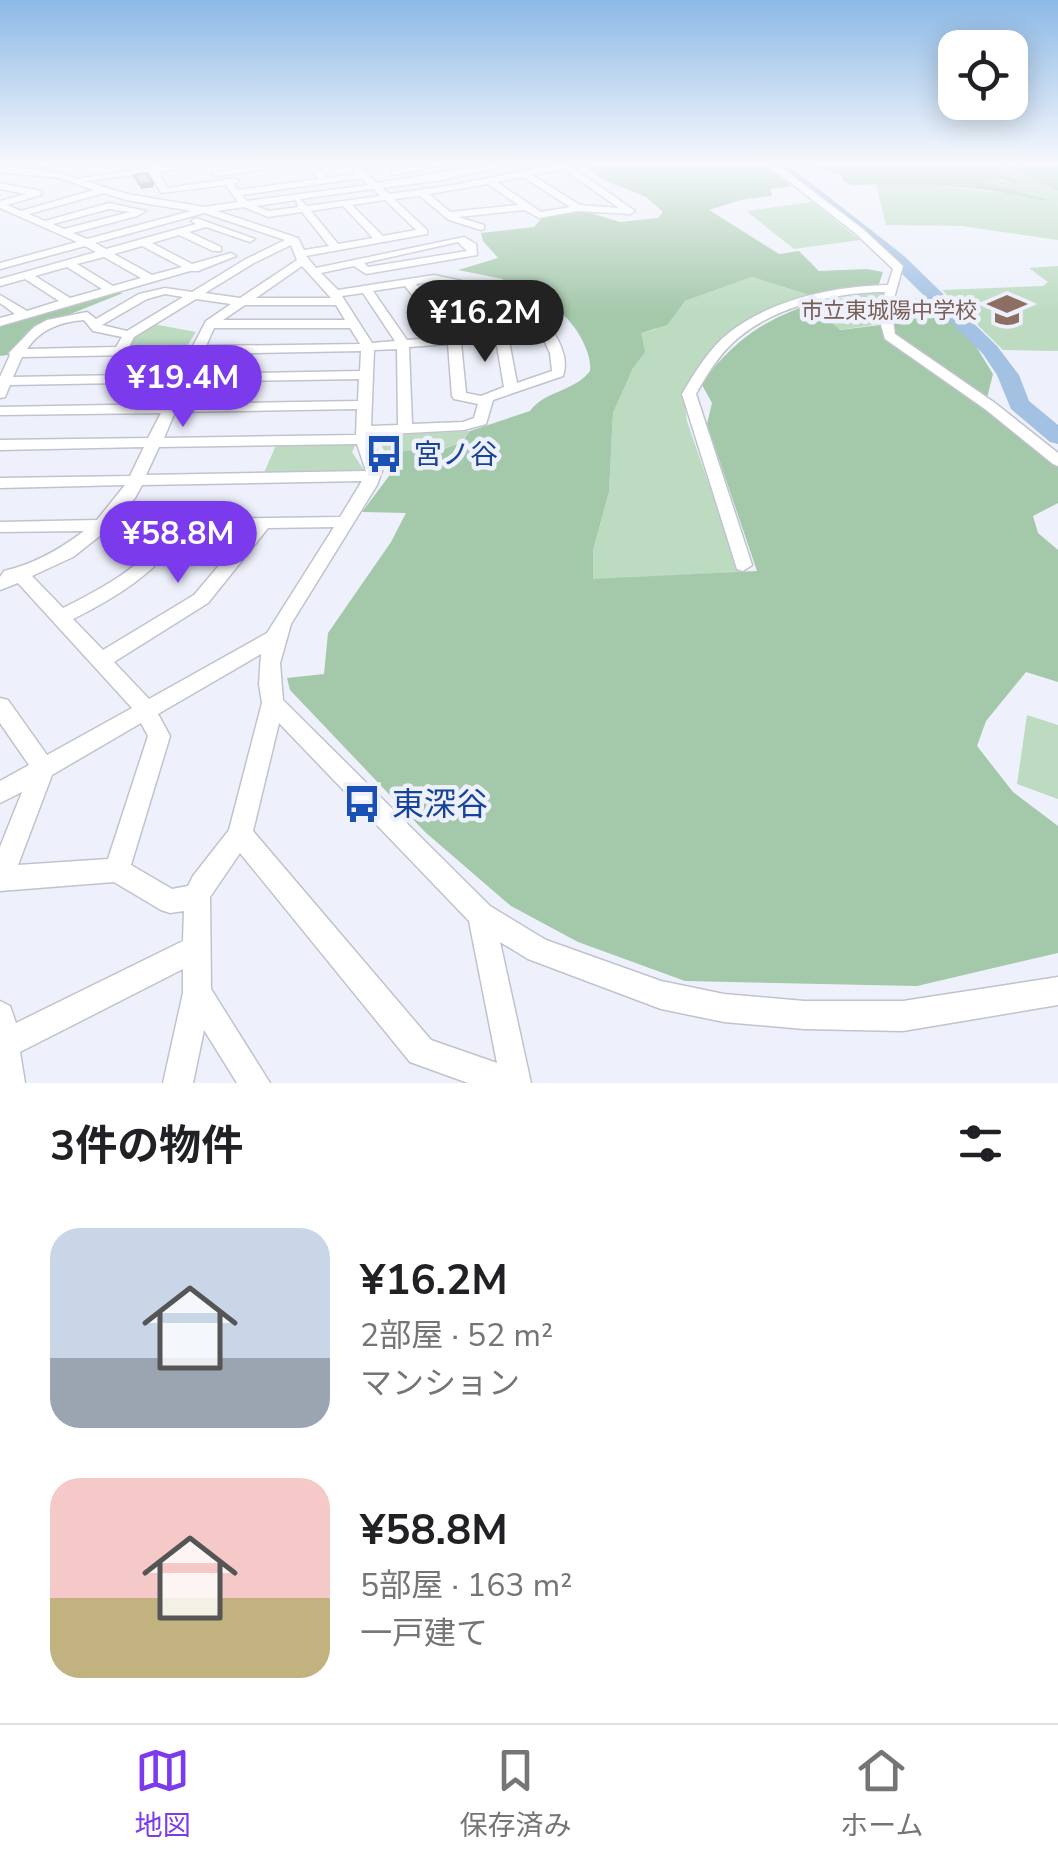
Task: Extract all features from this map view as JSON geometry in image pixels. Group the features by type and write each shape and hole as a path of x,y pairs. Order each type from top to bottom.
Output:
{"street":[{"path":"17,213 86,242 152,280"},
{"path":"20,214 25,213"},
{"path":"44,224 86,213"},
{"path":"64,232 138,213"},
{"path":"153,213 207,224 250,239 217,249"},
{"path":"0,266 195,213"},
{"path":"212,213 294,240 302,257 338,297 368,347 363,435 375,468 274,638 268,688 273,703 482,915 555,956 661,995 724,1008 804,1016 903,1016 1058,990"},
{"path":"307,213 336,248"},
{"path":"354,213 380,240"},
{"path":"402,213 437,245"},
{"path":"445,213 459,222 480,227"},
{"path":"448,215 480,213"},
{"path":"531,213 536,219 561,213"},
{"path":"834,213 899,268 882,322 889,336 990,406 1058,461"},
{"path":"0,283 207,224"},
{"path":"0,322 231,256 183,232"},
{"path":"0,584 11,575 67,554 102,525 129,495 210,324 302,257 423,232"},
{"path":"315,271 460,239 472,246 473,253 366,271 358,263"},
{"path":"120,351 129,335 192,295 294,240"},
{"path":"145,244 194,268"},
{"path":"69,264 113,291"},
{"path":"27,276 70,303"},
{"path":"95,324 143,296 165,290 239,302 338,297 366,288 453,280 493,320 502,336 511,387"},
{"path":"408,282 454,339 459,396 486,401 511,387 552,378 560,366 541,321 493,320"},
{"path":"366,288 403,344 405,428"},
{"path":"742,565 689,394 722,348 748,326 792,307 836,295 892,288"},
{"path":"0,298 25,315"},
{"path":"129,335 95,324 87,316 76,316 34,331 15,353 3,380 367,375"},
{"path":"210,324 354,324"},
{"path":"15,353 368,347 502,336"},
{"path":"0,444 363,435 405,428 464,426 480,420 486,401"},
{"path":"0,411 365,406"},
{"path":"0,483 372,476"},
{"path":"101,661 201,599 265,521"},
{"path":"0,527 345,522"},
{"path":"60,617 114,591 146,567 161,555 184,523"},
{"path":"11,575 60,617 101,661 145,709 160,736 117,870"},
{"path":"0,793 274,638"},
{"path":"178,1083 197,993 197,897 202,884 240,834 273,703"},
{"path":"1,710 43,768"},
{"path":"43,768 0,879 117,870 170,901 197,897"},
{"path":"240,834 421,1051 513,1083 482,915"},
{"path":"10,1083 1,1036 199,947"},
{"path":"197,993 255,1083"}],"green space":[{"path":"565,213 589,213 620,222 658,218 663,213 713,213 779,254 799,251 819,271 883,272 879,284 819,298 752,277 685,301 667,325 641,333 645,352 633,368 613,413 609,492 593,550 593,579 757,571 707,424 712,403 701,383 749,334 810,304 840,330 896,323 898,307 924,295 972,340 993,374 986,402 1058,466 1058,503 1033,516 1038,533 1058,550 1058,682 1026,672 986,721 977,746 1013,792 1058,826 1058,953 917,986 685,981 578,942 511,906 425,832 290,690 287,678 324,674 328,633 391,542 406,513 362,512 392,472 385,452 444,449 462,442 470,431 530,411 590,371 584,343 565,316 549,307 496,293 503,279 458,270 498,258 481,233 534,227 544,216"},
{"path":"748,213 825,213 860,240 794,249"},
{"path":"883,213 1058,213 1058,240 962,226 886,225"},
{"path":"1058,266 1058,351 1003,350 942,290 1043,286 1048,282 1029,268"},
{"path":"752,277 819,298 733,330 683,393 687,421 739,572 593,580 593,550 609,492 613,413 633,368 640,333 656,329 685,301"},
{"path":"886,290 878,314 880,324 839,330 810,304"},
{"path":"123,293 28,331 8,355 0,356 0,325"},
{"path":"153,324 196,332 187,346 127,347 134,335"},
{"path":"470,431 453,445 420,452 385,452 376,436"},
{"path":"347,442 355,446 352,452 364,470 361,474 263,475 277,443"},
{"path":"1027,715 1058,725 1058,799 1017,784"}],"waterway":[{"path":"839,213 897,259 990,350 1008,375 1019,404 1058,437"}],"place":[{"name":"市立東城陽中学校","path":"1007,310"},
{"name":"宮ノ谷","path":"384,454"},
{"name":"東深谷","path":"362,804"}]}
